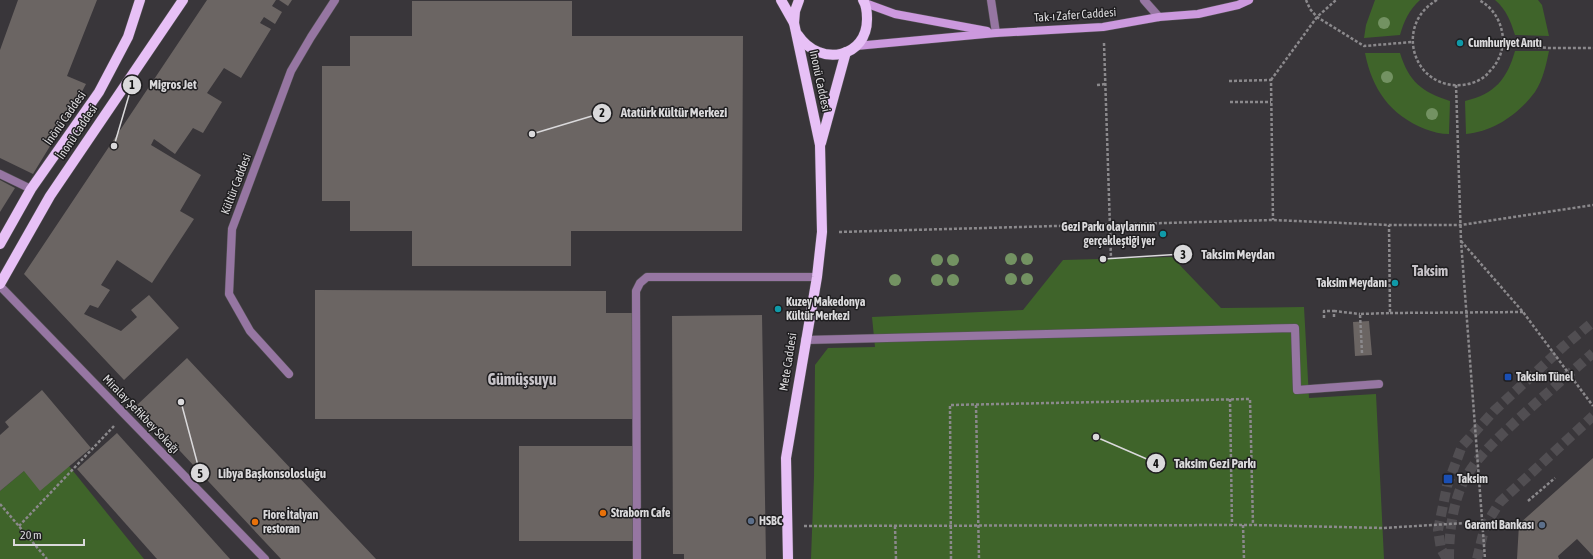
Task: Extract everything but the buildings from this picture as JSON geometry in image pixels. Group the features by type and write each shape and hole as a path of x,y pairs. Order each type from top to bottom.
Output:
{"main road":[{"name":"İnönü Caddesi","path":"0,244 31,189 99,92 128,37 140,0"},
{"name":"İnonü Caddesi","path":"0,285 50,196 183,0"},
{"path":"781,0 794,23"},
{"path":"794,23 794,11 799,0"},
{"name":"Tak-ı Zafer Caddesi","path":"996,33 1103,27 1159,18 1198,14 1238,6 1249,0"},
{"path":"864,2 894,14 996,33"},
{"path":"797,34 808,47 823,55 835,55 846,52 856,46 863,37 867,26 867,14 864,2"},
{"name":"Inonü Caddesi","path":"794,23 820,145"},
{"path":"856,46 996,33"},
{"path":"820,145 846,52"},
{"name":"Mete Caddesi","path":"788,559 786,458 817,277 822,232 820,145"}],"street":[{"name":"Kültür Caddesi","path":"289,374 250,331 229,294 232,229 291,71 335,0"},
{"path":"991,0 996,33"},
{"path":"1144,0 1159,18"},
{"path":"0,174 31,189"},
{"path":"638,559 636,291 640,283 647,277 817,277"},
{"name":"Miralay Şefikbey Sokağı","path":"0,285 264,559"},
{"path":"805,340 1295,328 1297,390 1379,384"}],"path":[{"path":"1306,0 1310,9 1317,17 1364,46 1412,42"},
{"path":"1274,220 1271,80 1317,17 1336,0"},
{"path":"1437,0 1429,4 1419,15 1414,28 1412,42 1415,55 1421,67 1431,77 1443,83 1456,85 1468,84 1488,74 1495,66 1503,45 1502,29 1496,15 1485,3 1479,0"},
{"path":"1103,27 1111,259"},
{"path":"1503,45 1549,48 1593,48"},
{"path":"1229,80 1271,80"},
{"path":"1097,85 1106,84"},
{"path":"1456,85 1461,241 1485,559"},
{"path":"1230,102 1271,102"},
{"path":"822,232 1274,220 1389,225 1461,225 1593,205"},
{"path":"1389,225 1390,313"},
{"path":"1461,241 1523,312 1593,406"},
{"path":"1324,318 1324,311 1360,314 1523,312"},
{"path":"1334,311 1334,317"},
{"path":"1360,314 1362,353"},
{"path":"951,559 950,405 1250,398 1253,525"},
{"path":"1230,399 1232,525"},
{"path":"976,405 979,559"},
{"path":"19,526 125,415"},
{"path":"1528,501 1555,478"},
{"path":"0,504 47,559"},
{"path":"787,526 1253,525 1383,528 1482,522"},
{"path":"1243,525 1244,559"},
{"path":"895,526 896,559"}],"green space":[{"path":"1375,0 1420,0 1407,16 1400,35 1364,38 1366,25"},
{"path":"1495,0 1538,0 1542,5 1549,36 1515,35 1508,16"},
{"path":"1515,51 1549,51 1544,72 1538,87 1521,108 1505,120 1486,130 1466,134 1465,101 1484,94 1498,84 1508,70"},
{"path":"1365,53 1400,53 1412,79 1424,90 1450,101 1449,134 1437,133 1425,129 1402,116 1392,108 1384,99 1372,78"},
{"path":"1172,257 1221,308 1304,307 1309,398 1376,394 1384,559 811,559 814,477 815,365 828,348 875,347 872,317 1023,310 1063,260"},
{"path":"69,466 144,559 0,559 0,491 24,471"}],"tunnel":[{"path":"1447,559 1441,549 1438,530 1447,486 1462,446 1494,411 1564,346 1593,322"},
{"path":"1449,559 1450,531 1455,504 1461,487 1471,469 1507,429 1593,353"},
{"path":"1477,559 1485,526 1500,502 1593,416"}],"place":[{"name":"Cumhuriyet Anıtı","path":"1460,43"},
{"name":"Atatürk Kültür Merkezi","path":"532,134"},
{"name":"Migros Jet","path":"114,146"},
{"name":"Gezi Parkı olaylarının gerçekleştiği yer","path":"1163,234"},
{"name":"Taksim Meydan","path":"1103,259"},
{"name":"Taksim Meydanı","path":"1395,283"},
{"name":"Kuzey Makedonya Kültür Merkezi","path":"778,309"},
{"name":"Taksim Tünel","path":"1508,377"},
{"name":"Libya Başkonsolosluğu","path":"181,402"},
{"name":"Taksim Gezi Parkı","path":"1096,437"},
{"name":"Taksim","path":"1448,479"},
{"name":"Straborn Cafe","path":"603,513"},
{"name":"HSBC","path":"751,521"},
{"name":"Fiore İtalyan restoran","path":"255,522"},
{"name":"Garanti Bankası","path":"1542,525"}],"district":[{"name":"Taksim","path":"1430,271"},
{"name":"Gümüşsuyu","path":"522,379"}]}
